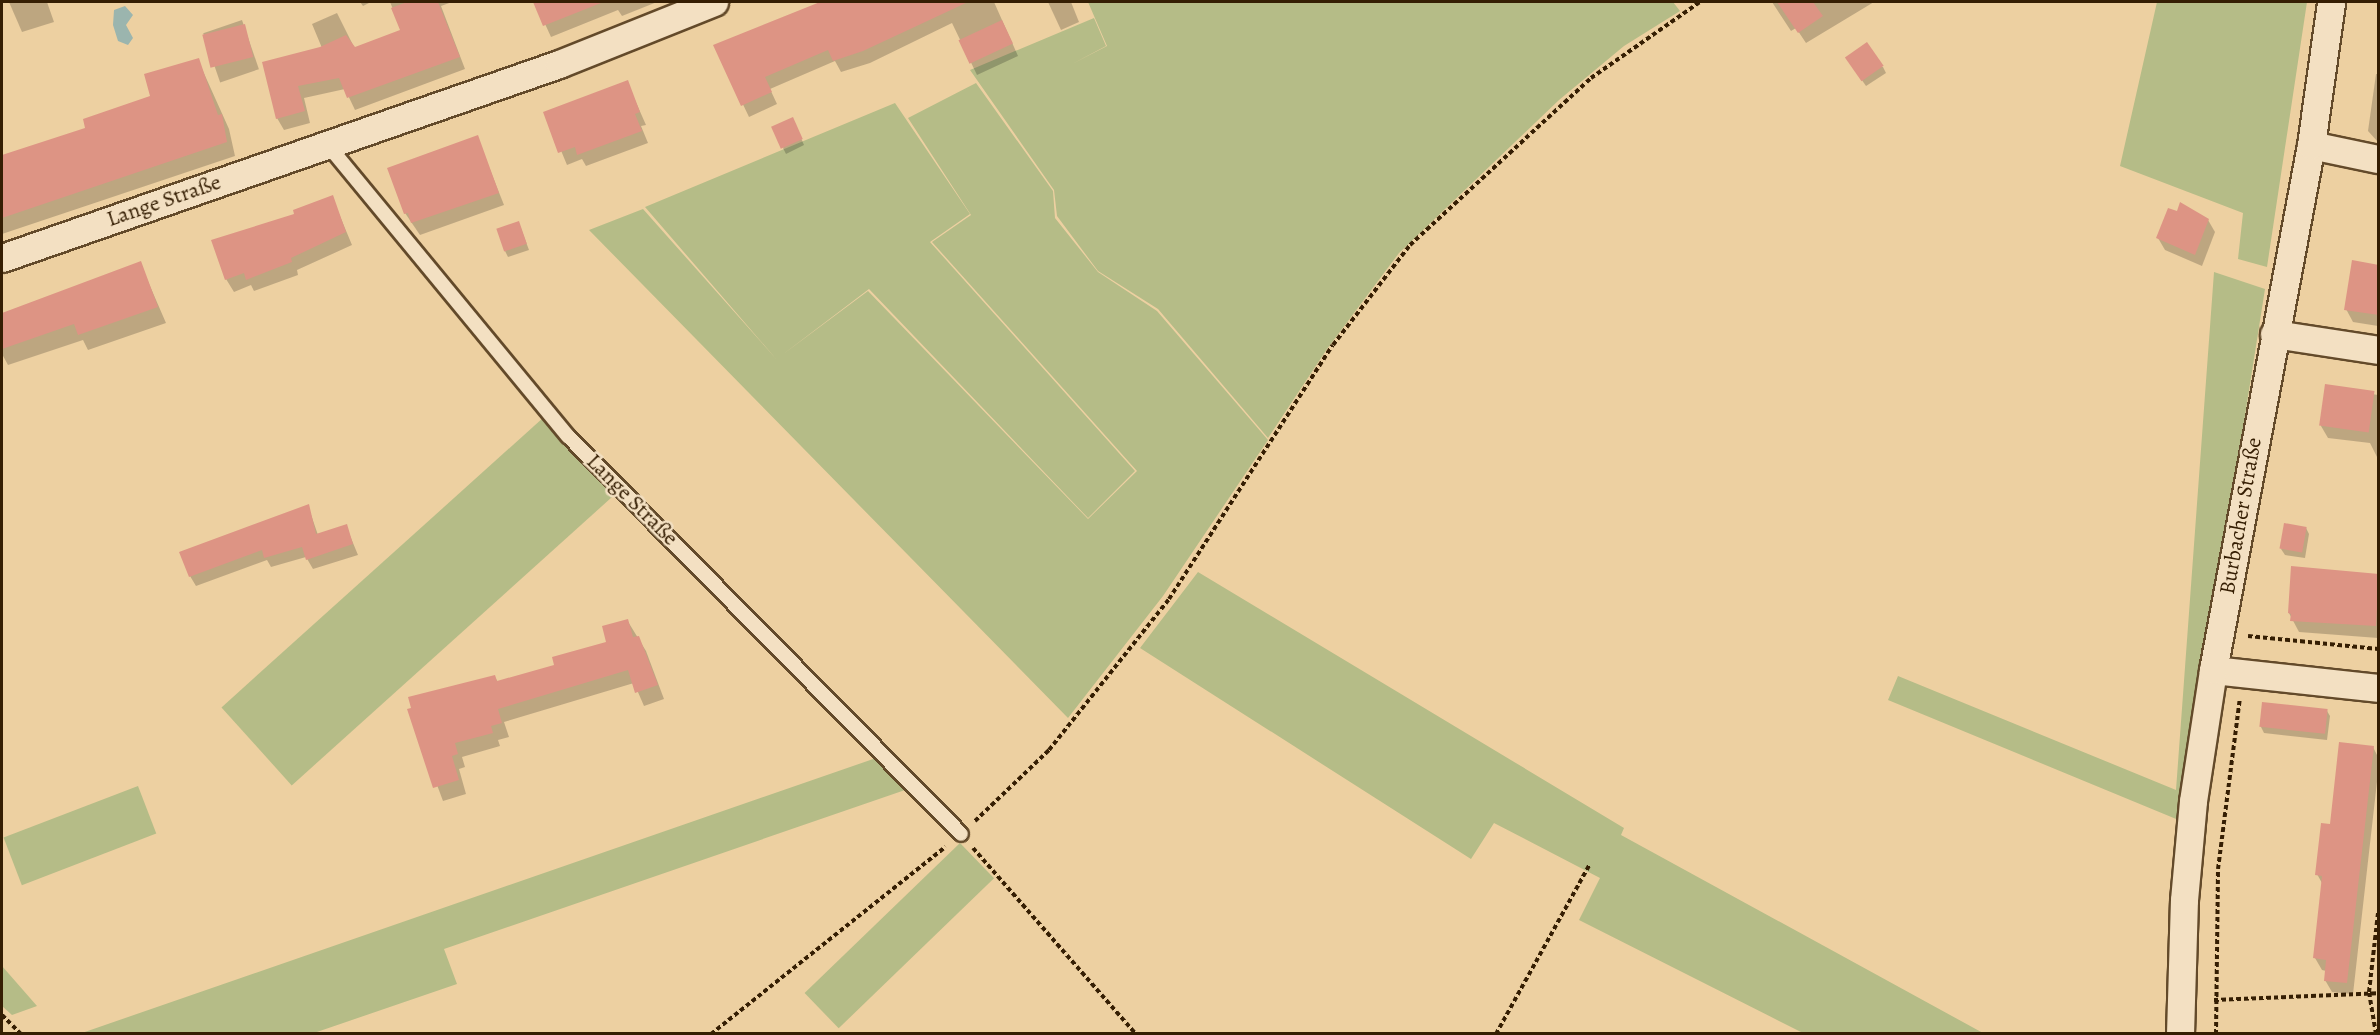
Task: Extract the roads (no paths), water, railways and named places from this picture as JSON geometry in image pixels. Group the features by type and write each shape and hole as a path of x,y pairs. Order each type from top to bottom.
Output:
{"street":[{"name":"Lange Straße","path":"2,258 559,63 714,2"},
{"name":"Burbacher Straße","path":"2180,1034 2193,801 2213,670 2311,145 2331,2"},
{"path":"2311,145 2379,159"},
{"path":"2274,334 2379,350"},
{"path":"2213,670 2379,688"}],"lane":[{"name":"Lange Straße","path":"327,144 567,436 961,834"}],"water":[{"path":"125,6 133,15 126,25 133,38 128,45 118,41 113,25 114,10"}]}
